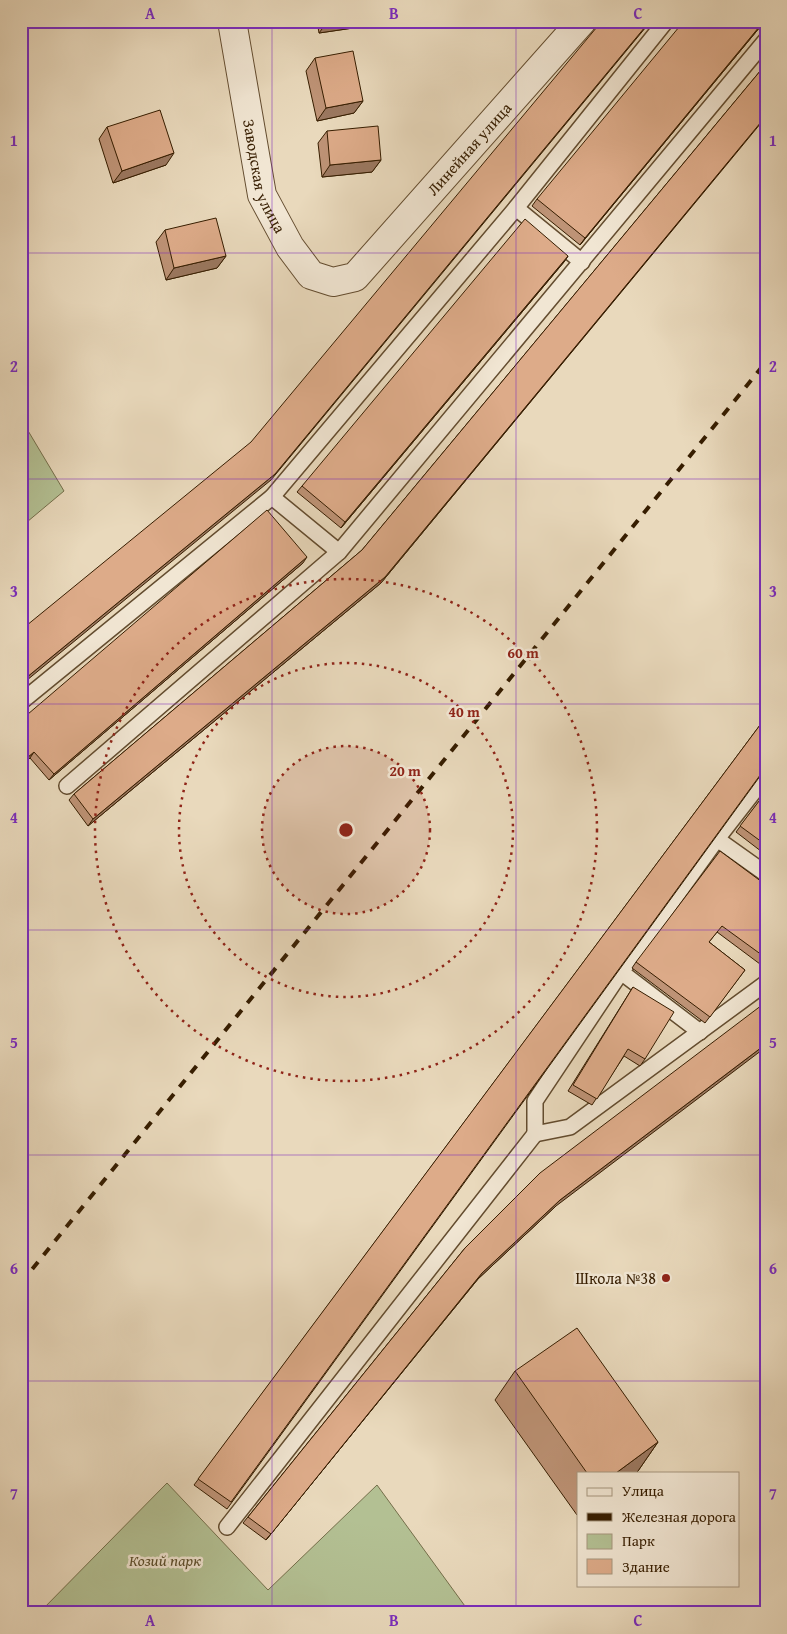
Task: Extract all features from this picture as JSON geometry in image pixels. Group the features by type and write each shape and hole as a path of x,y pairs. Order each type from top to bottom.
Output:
{"street":[{"name":"Заводская улица","path":"232,21 262,195 290,247 311,275 333,282 355,277"},
{"name":"Линейная улица","path":"355,277 582,21"}],"lane":[{"path":"21,702 272,497 516,208 666,21"},
{"path":"68,786 339,552 766,40"},
{"path":"516,208 582,262"},
{"path":"272,497 339,552"},
{"path":"227,1527 536,1134 535,1101 621,972 717,839 766,776"},
{"path":"717,839 766,874"},
{"path":"621,972 700,1032"},
{"path":"536,1134 570,1127 766,983"}],"green space":[{"path":"21,419 64,491 21,527"},
{"name":"Козий парк","path":"167,1483 268,1590 377,1485 470,1613 39,1613"}],"building":[{"path":"602,21 650,21 275,474 21,682 21,630 251,442"},
{"path":"684,21 717,21 719,23 721,21 764,21 585,238 537,199"},
{"path":"353,51 363,101 326,108 315,58"},
{"path":"766,64 766,116 385,577 93,819 74,794 362,550"},
{"path":"160,110 174,153 122,171 107,127"},
{"path":"378,126 381,160 330,165 327,131"},
{"path":"216,218 226,256 174,268 165,230"},
{"path":"525,219 568,256 345,522 302,486"},
{"path":"267,510 307,557 54,774 34,752 21,763 21,720"},
{"path":"766,717 766,767 231,1502 198,1479"},
{"path":"766,792 766,845 740,826"},
{"path":"720,851 766,885 766,958 722,926 709,942 745,970 710,1017 636,962"},
{"path":"633,987 674,1012 645,1059 628,1049 597,1099 573,1085"},
{"path":"766,1002 766,1044 560,1200 482,1273 271,1534 248,1517 465,1248 540,1173"},
{"path":"577,1328 658,1442 617,1472 586,1472 515,1371"}],"railway":[{"path":"21,1283 766,362"}],"place":[{"name":"Школа №38","path":"666,1278"}]}
